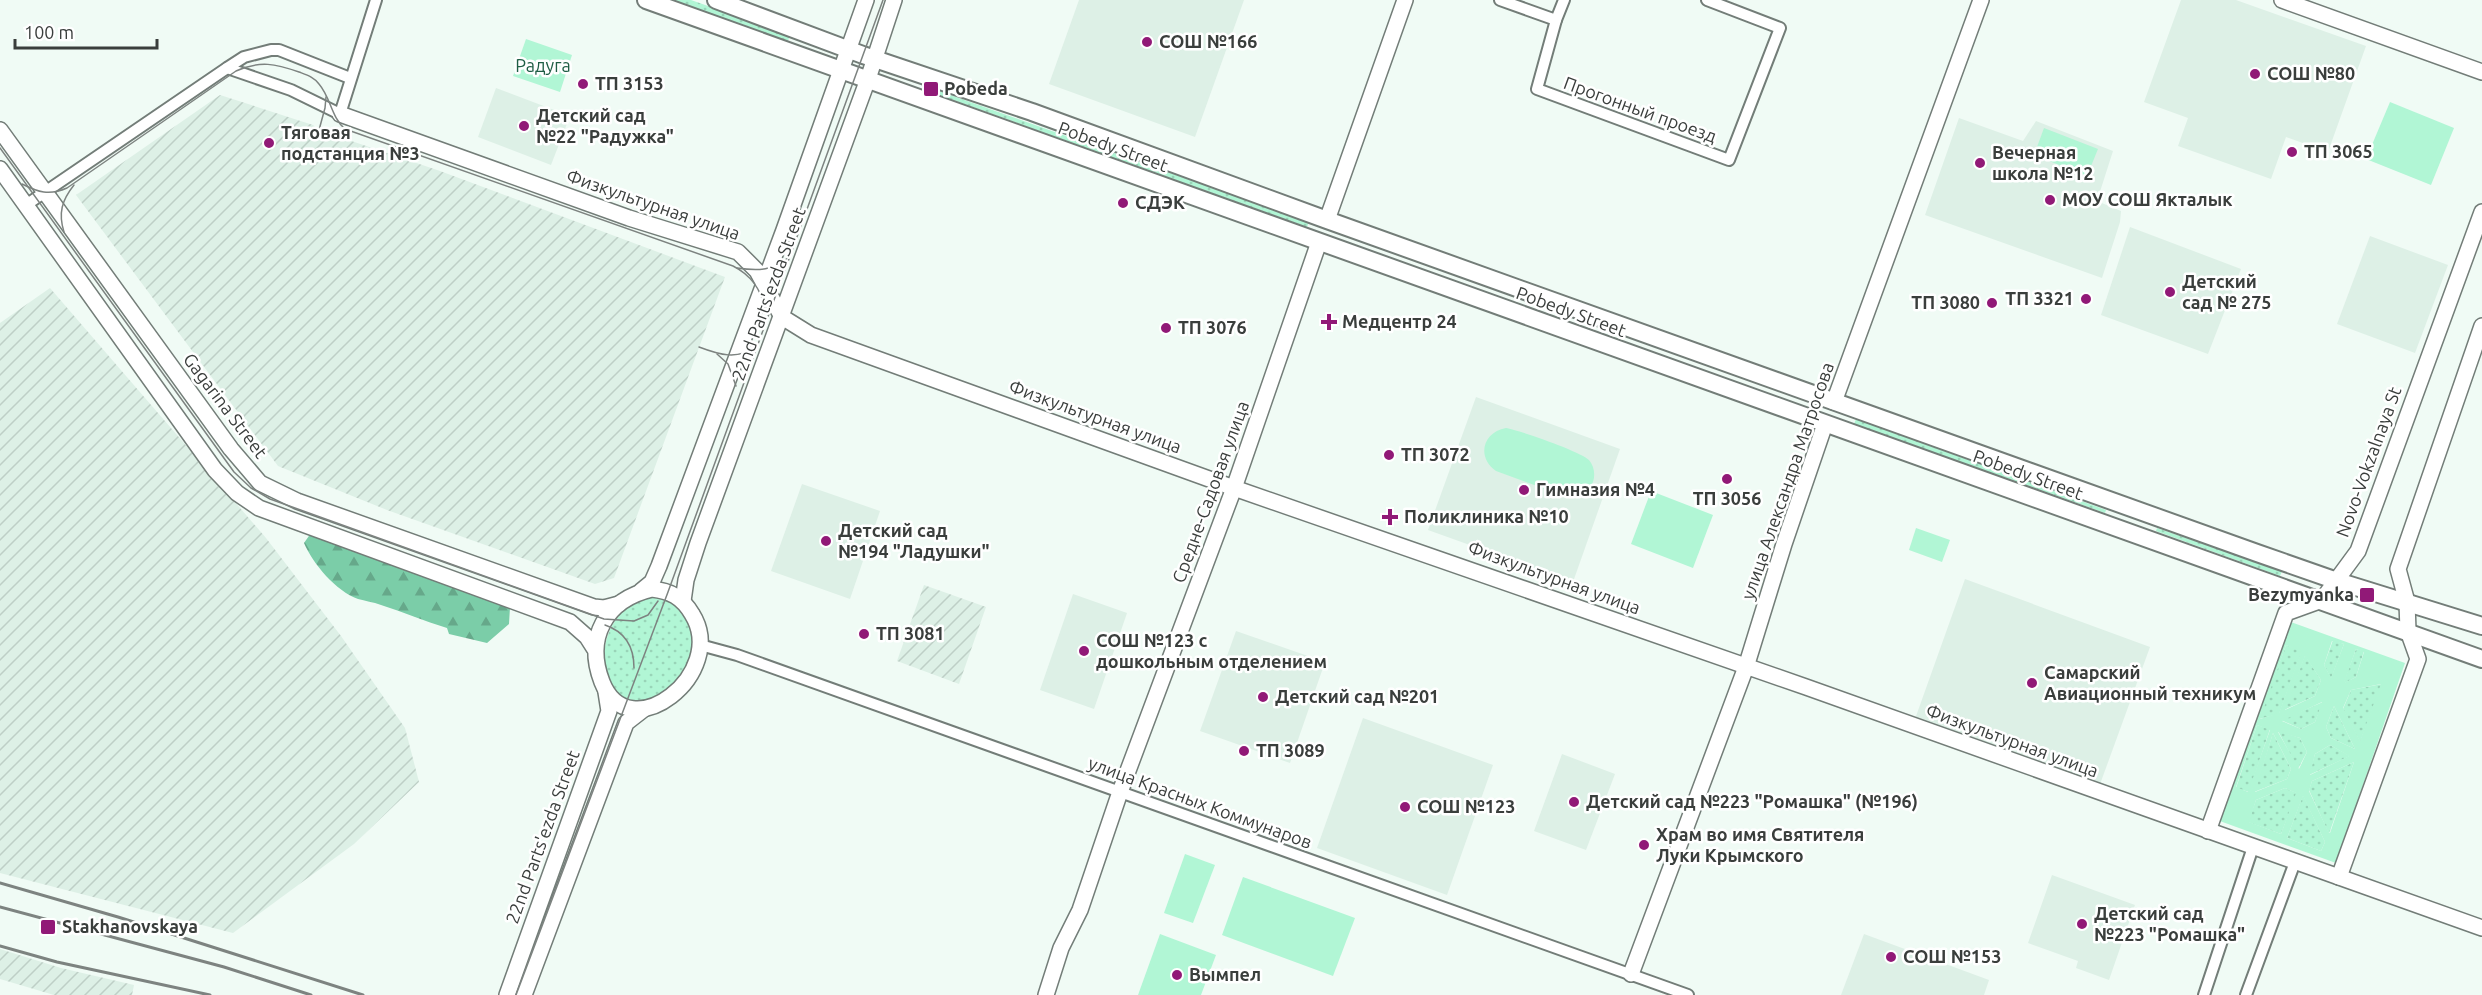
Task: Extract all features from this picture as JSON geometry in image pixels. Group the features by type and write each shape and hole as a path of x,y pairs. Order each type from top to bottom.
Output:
{"main road":[{"name":"Pobedy Street","path":"646,0 2482,659"},
{"name":"Pobedy Street","path":"716,0 2337,581 2482,626"},
{"name":"22nd Parts'ezda Street","path":"641,591 652,582 659,566 866,0"},
{"name":"22nd Parts'ezda Street","path":"683,601 686,580 698,543 868,79 894,0"},
{"name":"Средне-Садовая улица","path":"1046,995 1061,948 1080,910 1120,792 1234,488 1405,0"},
{"name":"улица Александра Матросова","path":"1631,975 1746,667 1784,544 1825,424 1982,0"},
{"path":"2282,0 2482,72"},
{"path":"782,48 794,46 798,41 797,36 787,26"},
{"path":"924,99 915,88 915,83 918,79 930,77"},
{"name":"Физкультурная улица","path":"340,114 629,218 738,252 757,271 782,316 811,335 1234,488 2482,928"},
{"name":"Gagarina Street","path":"0,130 231,449 260,483 297,501 594,607 604,608 619,604"},
{"path":"0,169 215,470 248,502 570,622 587,637 594,648 597,669 606,692 624,706 644,709 654,707 682,686 693,672 699,645 696,620 683,601 668,592 652,589 641,591 619,604 604,619 594,648"},
{"name":"Novo-Vokzalnaya St","path":"2322,600 2358,551 2482,212"},
{"path":"2339,877 2418,659 2408,631 2407,602 2398,568 2482,326"},
{"path":"2106,524 2113,523 2121,515 2121,510 2112,501"},
{"path":"2144,537 2139,530 2140,522 2144,517 2152,515"},
{"path":"2208,831 2286,613 2322,600"},
{"path":"2448,646 2437,632 2437,624 2441,619 2456,617"},
{"name":"22nd Parts'ezda Street","path":"507,995 609,711 606,692"},
{"name":"22nd Parts'ezda Street","path":"524,995 626,723 644,709"}],"street":[{"path":"227,68 291,90 340,114 376,0"},
{"path":"1500,0 1556,20"},
{"name":"Прогонный проезд","path":"1564,0 1556,20 1537,89 1729,160 1780,28 1707,0"},
{"path":"26,205 244,57 279,50 350,78"},
{"name":"улица Красных Коммунаров","path":"699,645 737,655 1688,995"},
{"path":"2204,995 2253,848"},
{"path":"2246,995 2295,862"}],"shaded area":[{"name":"СОШ №166","path":"1079,0 1244,0 1195,137 1049,84"},
{"name":"СОШ №80","path":"2181,0 2236,0 2366,46 2328,152 2286,137 2271,179 2178,146 2188,118 2144,102"},
{"name":"Детский сад №22 \"Радужка\"","path":"496,88 570,116 551,165 478,137"},
{"path":"220,95 313,125 319,130 440,171 725,277 614,578 595,584 387,510 278,466 76,195"},
{"name":"МОУ СОШ Якталык","path":"1959,118 2023,141 2036,121 2113,151 2097,201 2121,211 2120,222 2102,278 1925,215"},
{"name":"Детский сад № 275","path":"2130,227 2241,269 2208,354 2101,315"},
{"path":"2370,236 2448,265 2415,353 2337,324"},
{"path":"50,288 266,538 341,636 405,728 419,782 354,844 233,933 0,873 0,323"},
{"name":"Гимназия №4","path":"1476,397 1620,449 1573,582 1428,530"},
{"name":"Детский сад №194 \"Ладушки\"","path":"802,484 880,511 850,599 771,571"},
{"name":"Самарский Авиационный техникум","path":"1965,579 2150,647 2099,787 1915,719"},
{"path":"924,585 986,607 959,684 897,661"},
{"name":"СОШ №123 с дошкольным отделением","path":"1073,594 1127,613 1094,709 1040,690"},
{"name":"Детский сад №201","path":"1236,631 1325,662 1290,763 1200,731"},
{"name":"СОШ №123","path":"1363,718 1493,765 1447,895 1317,848"},
{"name":"Детский сад №223 \"Ромашка\" (№196)","path":"1562,754 1615,774 1586,850 1534,831"},
{"name":"Детский сад №223 \"Ромашка\"","path":"2052,875 2135,905 2109,980 2076,968 2078,961 2028,943"},
{"name":"СОШ №153","path":"1864,934 1989,980 1984,995 1841,995"},
{"path":"0,949 61,968 134,985 132,995 54,995 0,979"}],"green space":[{"path":"672,0 691,0 790,35 788,41"},
{"name":"Радyга","path":"526,39 572,55 560,92 513,76"},
{"path":"925,86 1309,222 1307,227 925,90"},
{"path":"2390,102 2454,128 2431,185 2366,159"},
{"path":"2044,128 2098,149 2087,176 2034,155"},
{"path":"1856,419 2106,510 2105,513 1854,424"},
{"path":"1506,428 1584,456 1594,469 1593,483 1587,492 1567,497 1496,471 1486,459 1485,446 1492,434"},
{"path":"1651,491 1713,515 1693,568 1631,544"},
{"path":"1916,528 1950,540 1942,562 1909,550"},
{"path":"2157,528 2282,571 2280,576 2156,531"},
{"path":"311,533 403,569 460,585 510,607 509,624 487,643 449,634 447,628 358,599 342,590 326,576 313,559 304,543"},
{"path":"649,596 669,601 683,611 690,625 692,642 689,659 681,675 669,689 652,699 632,702 621,698 610,684 606,671 605,646 619,615 628,607"},
{"path":"2288,621 2405,663 2336,863 2217,820","holes":["2332,641 2344,644 2331,678 2324,665","2286,645 2301,652 2279,713 2260,719","2356,649 2364,652 2356,677 2344,683","2305,656 2321,680 2315,696 2285,710","2381,684 2360,741 2343,708 2351,690","2322,702 2315,722 2301,729 2282,721","2334,706 2355,749 2331,738 2326,727","2257,725 2270,730 2248,792 2236,787","2278,732 2300,738 2307,752 2299,769","2273,733 2291,769 2287,779 2255,792","2330,745 2349,756 2310,775 2315,754","2354,762 2329,833 2309,791 2312,781","2285,788 2296,793 2281,834 2249,822 2256,800","2303,796 2325,842 2321,851 2287,838"]},
{"path":"2333,640 2344,644 2331,679 2324,665"},
{"path":"2286,645 2302,651 2279,714 2259,719"},
{"path":"2356,649 2364,651 2356,677 2343,684"},
{"path":"2305,655 2321,680 2315,696 2284,710"},
{"path":"2382,684 2360,742 2343,709 2351,690"},
{"path":"2323,702 2315,722 2301,729 2281,720"},
{"path":"2334,706 2355,749 2331,738 2326,727"},
{"path":"2257,725 2270,729 2249,792 2236,788"},
{"path":"2278,731 2300,738 2307,752 2298,769"},
{"path":"2273,733 2291,769 2287,779 2254,792"},
{"path":"2330,745 2350,756 2309,775 2315,754"},
{"path":"2354,762 2329,834 2309,790 2312,781"},
{"path":"2285,788 2297,793 2281,834 2248,822 2256,800"},
{"path":"2303,795 2325,842 2321,851 2287,838"},
{"path":"1185,854 1215,865 1193,923 1164,913"},
{"path":"1243,877 1355,918 1333,976 1222,935"},
{"name":"Вымпел","path":"1160,934 1216,955 1201,995 1138,995"}],"tram line":[{"path":"516,995 668,592 883,0"},
{"path":"22,184 44,192 55,192 67,188 236,71 253,65 275,65 310,76 315,80 323,89 337,119 345,129 733,266 755,284 765,310"},
{"path":"319,130 326,97"},
{"path":"0,148 234,472 251,488 270,499 604,619 634,621 648,615 658,601"},
{"path":"64,232 61,219 62,207 74,185"},
{"path":"737,268 765,269 778,265 790,256"},
{"path":"699,347 728,355 742,354 756,347"},
{"path":"717,354 728,364 736,386"},
{"path":"605,625 618,632 627,641 632,653 634,668"}],"railway":[{"path":"0,883 118,917 363,995"},
{"path":"0,907 224,967 311,995"},
{"path":"0,946 57,962 210,995"}],"place":[{"name":"СОШ №166","path":"1147,42"},
{"name":"СОШ №80","path":"2255,74"},
{"name":"ТП 3153","path":"583,84"},
{"name":"Pobeda","path":"931,89"},
{"name":"Детский сад №22 \"Радужка\"","path":"524,126"},
{"name":"Тяговая подстанция №3","path":"269,143"},
{"name":"ТП 3065","path":"2292,152"},
{"name":"Вечерная школа №12","path":"1980,163"},
{"name":"МОУ СОШ Якталык","path":"2050,200"},
{"name":"СДЭК","path":"1123,203"},
{"name":"Детский сад № 275","path":"2170,292"},
{"name":"ТП 3321","path":"2086,299"},
{"name":"ТП 3080","path":"1992,303"},
{"name":"Медцентр 24","path":"1329,322"},
{"name":"ТП 3076","path":"1166,328"},
{"name":"ТП 3072","path":"1389,455"},
{"name":"ТП 3056","path":"1727,479"},
{"name":"Гимназия №4","path":"1524,490"},
{"name":"Поликлиника №10","path":"1390,517"},
{"name":"Детский сад №194 \"Ладушки\"","path":"826,541"},
{"name":"Bezymyanka","path":"2367,595"},
{"name":"ТП 3081","path":"864,634"},
{"name":"СОШ №123 с дошкольным отделением","path":"1084,651"},
{"name":"Самарский Авиационный техникум","path":"2032,683"},
{"name":"Детский сад №201","path":"1263,697"},
{"name":"ТП 3089","path":"1244,751"},
{"name":"Детский сад №223 \"Ромашка\" (№196)","path":"1574,802"},
{"name":"СОШ №123","path":"1405,807"},
{"name":"Храм во имя Святителя Луки Крымского","path":"1644,845"},
{"name":"Детский сад №223 \"Ромашка\"","path":"2082,924"},
{"name":"Stakhanovskaya","path":"48,927"},
{"name":"СОШ №153","path":"1891,957"},
{"name":"Вымпел","path":"1177,975"}]}
